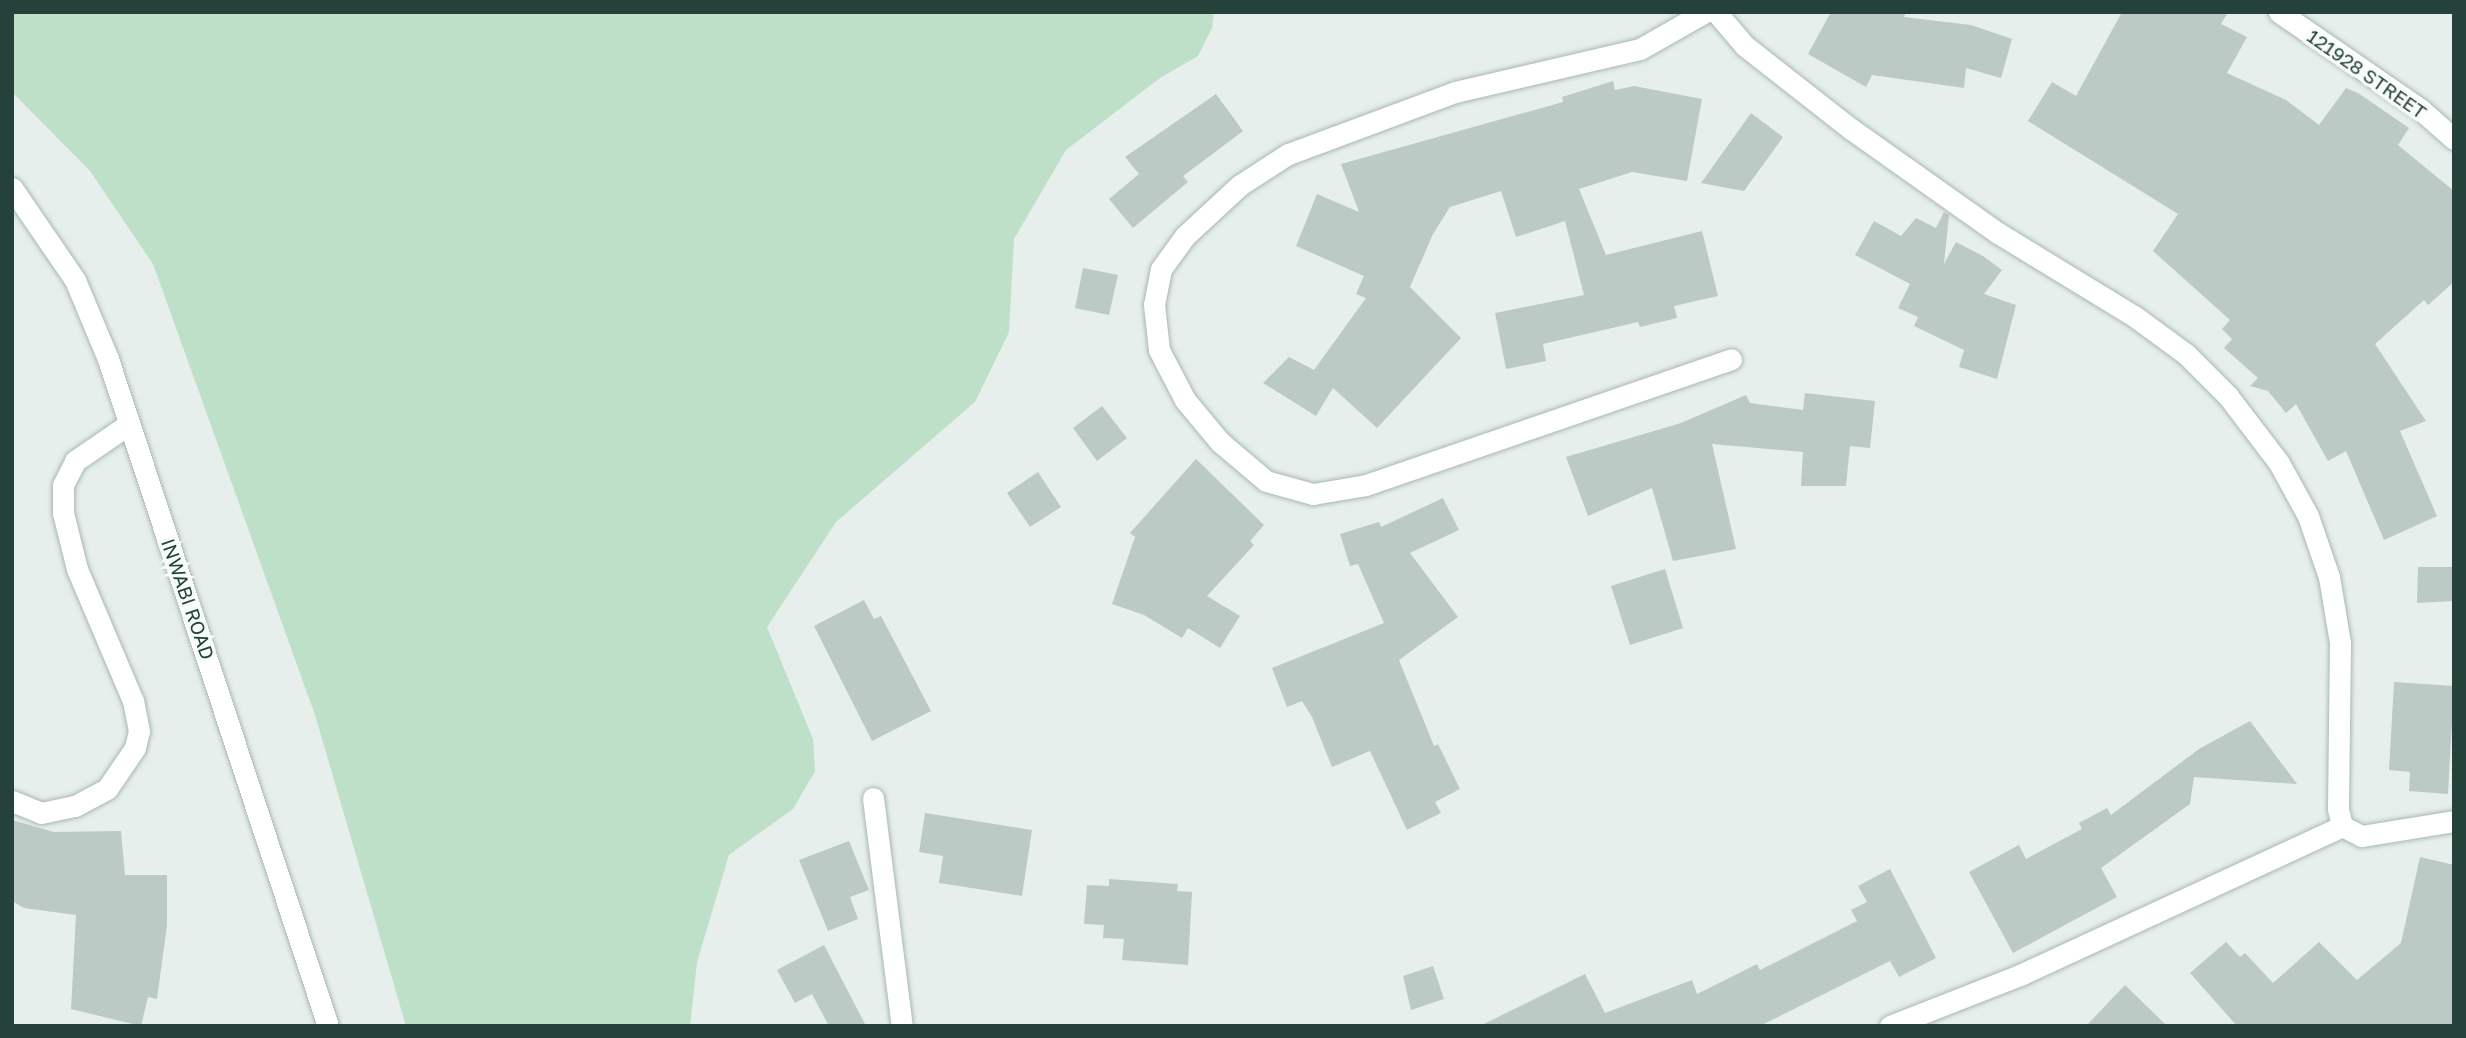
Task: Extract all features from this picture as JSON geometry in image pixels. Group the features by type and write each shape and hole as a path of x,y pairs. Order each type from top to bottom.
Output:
{"street":[{"path":"1704,12 1640,49 1455,92 1288,155 1240,185 1185,236 1161,269 1154,304 1159,350 1185,400 1220,442 1266,481 1313,494 1366,485 1731,359"},
{"path":"1716,12 1745,46 1852,129 1998,233 2134,316 2186,354 2228,396 2279,463 2308,516 2329,577 2340,643 2337,809 2342,826 2362,836 2454,821"},
{"name":"121928 STREET","path":"2279,12 2420,109 2454,139"},
{"name":"INWABI ROAD","path":"12,188 75,281 129,424 328,1026"},
{"path":"12,801 41,813 75,806 107,789 135,748 139,731 133,701 77,569 63,513 63,485 75,461 129,424"},
{"path":"873,798 902,1026"},
{"path":"1890,1026 2020,975 2342,826"}],"green space":[{"path":"12,12 1214,12 1212,28 1198,56 1160,78 1066,150 1014,239 1009,332 975,402 836,522 767,627 813,739 815,771 793,809 729,855 697,962 690,1026 406,1026 315,715 153,264 90,171 12,92"}],"building":[{"path":"1831,12 1906,12 1904,17 1971,25 2012,39 2001,78 1966,68 1964,88 1872,75 1866,87 1808,54"},
{"path":"2122,12 2228,12 2221,24 2247,37 2227,73 2286,100 2319,125 2346,88 2358,93 2409,128 2398,145 2454,191 2454,282 2428,305 2424,300 2375,344 2426,421 2400,431 2437,516 2384,540 2346,451 2328,461 2296,404 2286,413 2268,391 2250,386 2258,378 2224,348 2232,339 2222,329 2230,320 2153,251 2178,214 2028,121 2052,82 2076,96"},
{"path":"1613,81 1615,90 1634,86 1702,99 1687,181 1632,172 1579,189 1606,255 1702,231 1718,296 1674,306 1677,318 1640,327 1638,322 1543,344 1546,361 1506,369 1495,313 1584,295 1565,221 1516,237 1501,191 1450,207 1433,234 1410,287 1461,338 1377,428 1333,388 1316,416 1263,383 1289,357 1314,370 1366,298 1356,294 1364,276 1296,246 1317,194 1359,212 1341,164 1563,102 1562,97"},
{"path":"1216,94 1243,131 1183,176 1188,182 1133,228 1109,199 1139,174 1125,157"},
{"path":"1751,113 1783,137 1744,191 1701,183"},
{"path":"1944,212 1949,215 1944,264 1956,242 1983,256 2002,270 1984,294 2016,305 1997,379 1959,367 1964,350 1914,326 1918,317 1898,308 1910,284 1855,255 1874,221 1901,236 1916,218 1936,228"},
{"path":"1083,268 1118,275 1109,315 1075,308"},
{"path":"1805,393 1875,401 1870,448 1850,446 1846,486 1801,486 1803,452 1712,444 1736,549 1673,561 1652,488 1588,516 1566,457 1681,423 1746,395 1750,403 1803,410"},
{"path":"1102,406 1127,438 1097,461 1073,428"},
{"path":"1196,459 1264,525 1250,541 1254,545 1207,596 1240,616 1220,648 1188,628 1182,638 1144,615 1112,604 1135,537 1130,533"},
{"path":"1038,472 1061,507 1030,527 1007,493"},
{"path":"1443,498 1459,530 1410,553 1458,617 1399,660 1434,746 1438,744 1460,789 1435,802 1441,813 1407,830 1370,751 1332,767 1312,717 1302,701 1287,707 1272,668 1384,623 1358,564 1350,566 1340,534 1379,522 1381,527"},
{"path":"2418,567 2453,567 2453,601 2417,603"},
{"path":"1665,569 1683,628 1630,645 1611,586"},
{"path":"864,600 874,619 881,616 931,711 872,741 814,626"},
{"path":"2394,682 2454,686 2448,794 2409,791 2410,772 2389,770"},
{"path":"2250,721 2297,784 2194,777 2190,804 2101,868 2117,897 2013,953 1969,872 2019,845 2026,859 2082,829 2079,823 2107,808 2111,815 2199,749"},
{"path":"925,813 1032,830 1022,896 939,883 943,856 919,852"},
{"path":"12,820 54,832 121,831 125,875 167,875 167,925 157,999 148,997 141,1026 71,1009 76,915 24,908 12,901"},
{"path":"849,841 869,890 850,897 858,919 828,931 799,860"},
{"path":"2420,857 2454,865 2454,1026 2237,1026 2190,973 2226,942 2240,957 2245,953 2273,983 2319,942 2357,980 2401,943"},
{"path":"1890,869 1936,958 1899,977 1890,961 1760,1026 1480,1026 1585,974 1605,1013 1692,980 1697,994 1757,964 1760,970 1857,921 1851,910 1867,902 1858,886"},
{"path":"1109,879 1178,884 1177,891 1192,892 1188,965 1122,960 1124,939 1103,938 1104,925 1084,924 1087,885 1109,886"},
{"path":"824,945 866,1026 829,1026 812,994 795,1003 777,970"},
{"path":"1433,966 1444,999 1411,1010 1403,976"},
{"path":"2125,985 2167,1026 2086,1026"}]}
